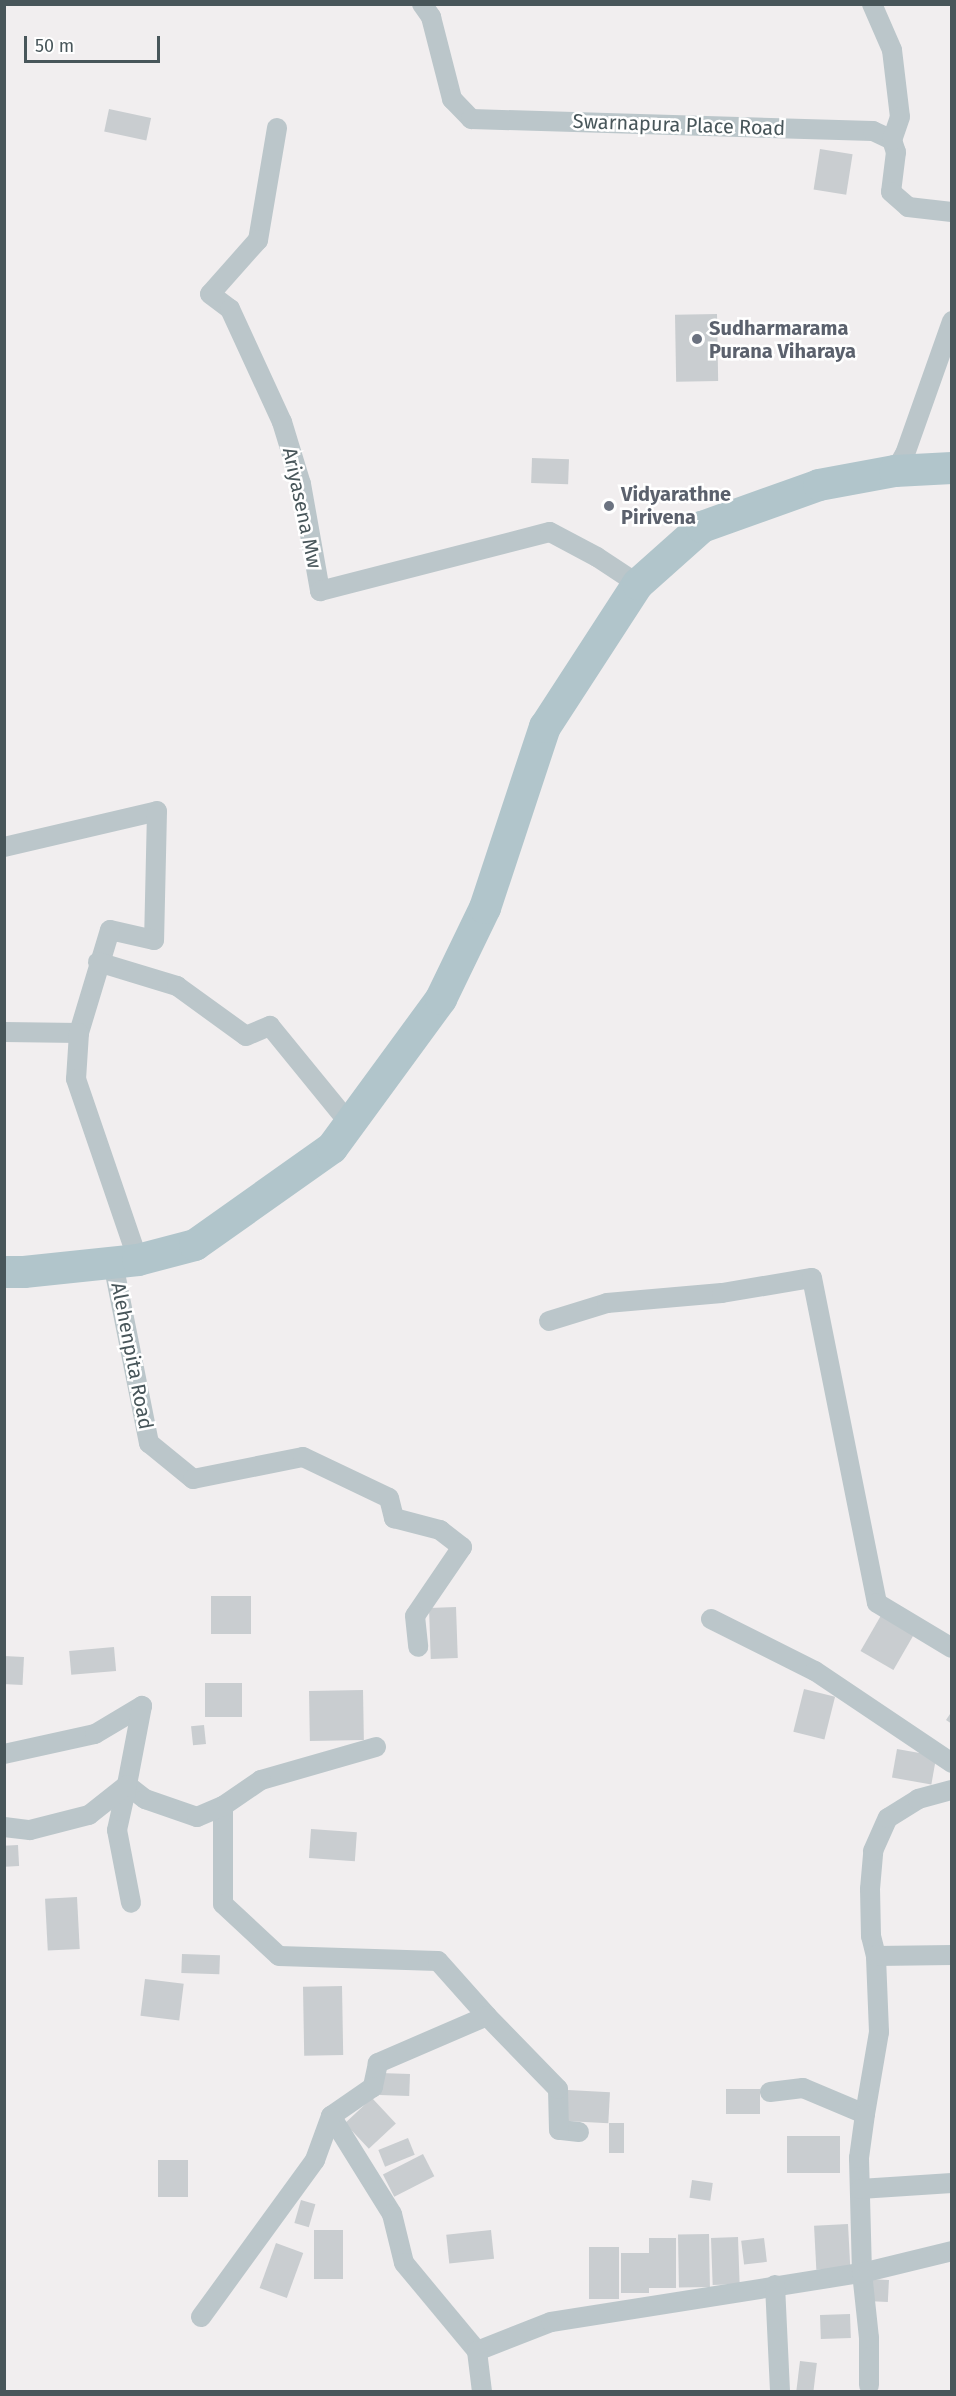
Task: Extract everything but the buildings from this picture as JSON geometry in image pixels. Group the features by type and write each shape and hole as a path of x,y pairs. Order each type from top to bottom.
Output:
{"main road":[{"path":"4,1272 126,1261 195,1245 333,1148 441,999 485,908 545,727 638,584 702,527 819,485 895,471 951,468"}],"street":[{"name":"Swarnapura Place Road","path":"422,4 431,17 452,99 471,118 873,131 892,140"},
{"path":"872,4 892,50 900,117 892,140 896,152 891,192 908,207 951,212"},
{"name":"Ariyasena Mw","path":"277,128 258,240 210,294 231,309 282,422 301,483 320,591 550,532 597,557 638,584"},
{"path":"895,471 905,454 951,321"},
{"path":"4,847 157,811 154,940 110,930 78,1033 76,1079 126,1261"},
{"path":"99,962 177,986 246,1036 270,1026 350,1125"},
{"path":"4,1032 78,1033"},
{"name":"Alehenpita Road","path":"126,1261 149,1443 193,1479 303,1457 389,1498 394,1518 440,1530 462,1547 416,1616 418,1647"},
{"path":"549,1321 607,1303 722,1293 812,1278 877,1603 951,1648"},
{"path":"711,1618 815,1671 951,1763"},
{"path":"4,1754 94,1734 142,1706 117,1830 131,1903"},
{"path":"127,1785 145,1799 198,1816 223,1806 261,1780 376,1747"},
{"path":"4,1827 30,1830 89,1815 127,1785"},
{"path":"869,2385 869,2338 862,2273 859,2158 879,2032 876,1956 871,1936 870,1889 873,1851 888,1818 918,1799 951,1790"},
{"path":"223,1806 223,1904 279,1956 438,1961 487,2016 558,2089 559,2130 579,2132"},
{"path":"876,1956 951,1955"},
{"path":"201,2317 315,2160 331,2116 373,2086 378,2063 487,2016"},
{"path":"770,2092 803,2088 865,2114"},
{"path":"331,2116 392,2214 404,2263 477,2351 482,2391"},
{"path":"860,2189 951,2182"},
{"path":"477,2351 551,2322 862,2273 951,2251"},
{"path":"775,2285 780,2391"}],"place":[{"name":"Sudharmarama Purana Viharaya","path":"697,339"},
{"name":"Vidyarathne Pirivena","path":"609,506"}]}
